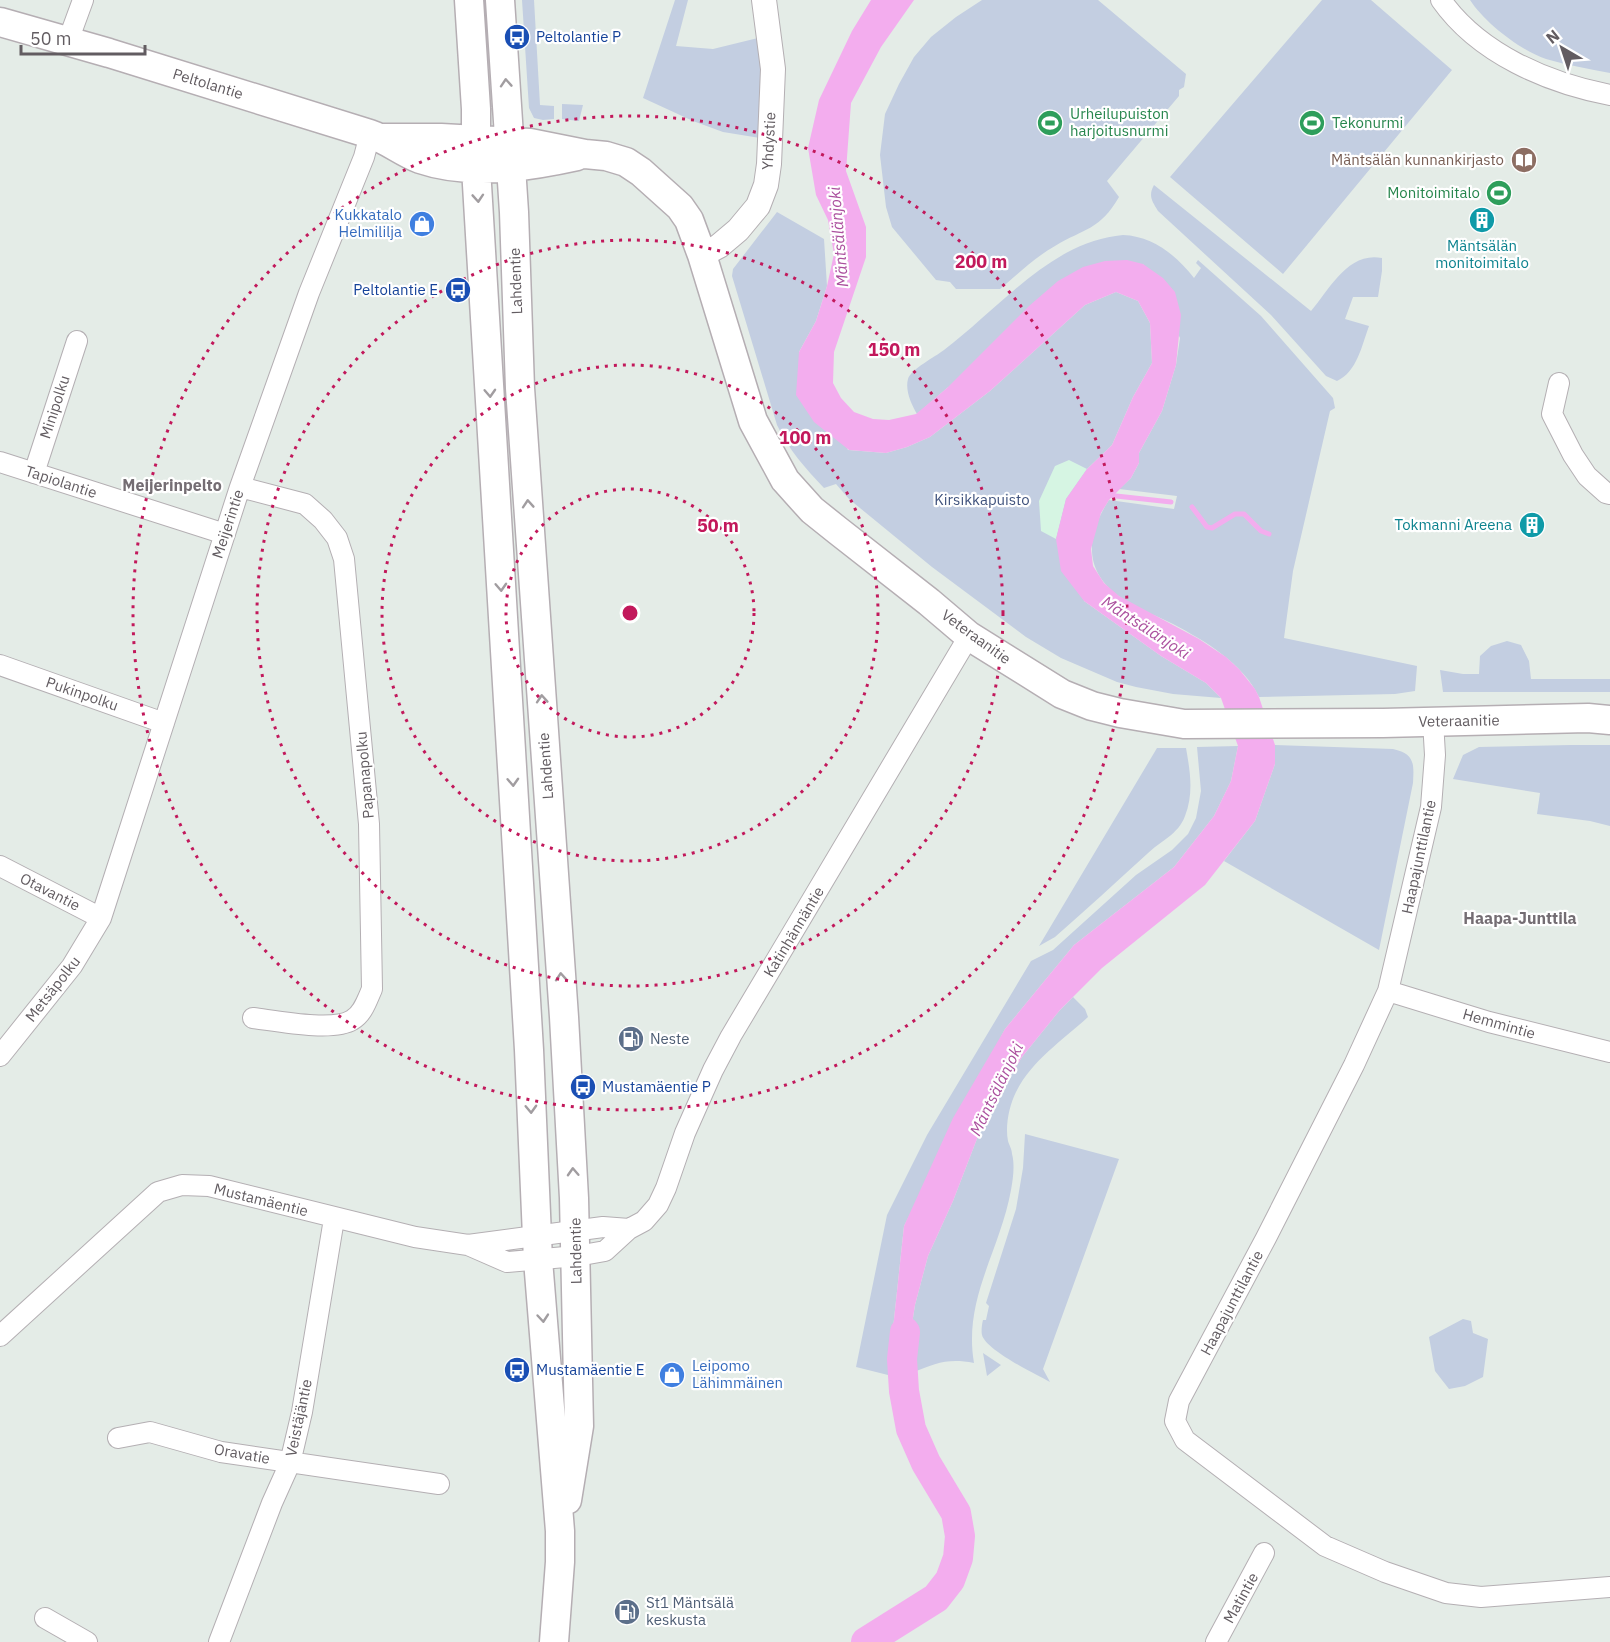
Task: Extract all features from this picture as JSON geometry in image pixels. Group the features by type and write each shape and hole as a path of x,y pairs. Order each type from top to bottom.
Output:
{"main road":[{"name":"Lahdentie","path":"469,0 476,168 528,1038 537,1248 560,1532 554,1642"},
{"name":"Lahdentie","path":"500,0 510,154 520,388 564,1017 576,1243 579,1426 572,1477 560,1532"},
{"name":"Peltolantie","path":"0,22 376,136 419,159 441,165 476,168"},
{"name":"Peltolantie","path":"376,136 476,140"},
{"name":"Veteraanitie","path":"476,140 510,154"},
{"name":"Veteraanitie","path":"476,168 530,143 606,156 626,162 641,172 680,207 689,220 702,255 753,421 785,480 812,510 969,636 1062,694 1092,706 1160,721 1185,724 1588,718 1610,720"}],"street":[{"path":"68,41 83,0"},
{"name":"Yhdystie","path":"702,255 719,246 738,230 758,206 766,185 773,69 764,0"},
{"path":"1442,0 1452,15 1468,29 1493,49 1526,68 1561,83 1610,95"},
{"name":"Meijerintie","path":"101,918 240,487 309,293 364,156 376,136"},
{"name":"Minipolku","path":"34,473 77,341"},
{"path":"1559,383 1552,414 1573,455 1587,476 1610,494"},
{"name":"Tapiolantie","path":"0,462 225,534"},
{"name":"Papanapolku","path":"240,487 305,504 323,520 337,538 344,559 369,836 372,989 364,1007 352,1020 335,1027 253,1018"},
{"name":"Katinhännäntie","path":"537,1248 576,1243 603,1227 629,1229 645,1221 658,1205 685,1133 731,1036 969,636"},
{"name":"Pukinpolku","path":"0,665 164,723"},
{"name":"Haapajunttilantie","path":"1433,721 1435,755 1431,807 1388,991 1354,1065 1179,1401 1175,1421 1185,1440 1325,1546 1385,1572 1446,1593 1481,1597 1610,1587"},
{"name":"Otavantie","path":"0,866 101,918"},
{"name":"Metsäpolku","path":"0,1056 72,966 101,918"},
{"name":"Hemmintie","path":"1388,991 1512,1028 1610,1052"},
{"name":"Mustamäentie","path":"0,1336 158,1191 182,1185 208,1186 334,1219 415,1237 468,1245 507,1262 537,1248"},
{"name":"Veistäjäntie","path":"219,1642 272,1503 290,1463 302,1412 334,1219"},
{"name":"Oravatie","path":"118,1438 150,1432 221,1452 439,1484"},
{"name":"Matintie","path":"1216,1642 1264,1554"},
{"path":"45,1618 87,1642"}],"green space":[{"path":"522,0 534,0 540,105 554,106 554,119 534,118 529,108"},
{"path":"675,0 688,0 676,46 713,49 762,37 760,138 723,132 643,98"},
{"path":"982,0 1098,0 1186,74 1184,87 1179,90 1179,96 1107,181 1119,197 1105,216 1091,227 1047,251 1000,289 956,289 950,282 936,280 892,227 886,207 880,155 885,114 914,57 931,37"},
{"name":"Tekonurmi","path":"1322,0 1371,0 1452,70 1283,274 1170,177"},
{"path":"1470,0 1610,0 1610,73 1536,55 1514,42 1494,26"},
{"path":"562,104 583,105 579,121 562,119"},
{"path":"1154,185 1311,311 1332,283 1349,266 1370,257 1382,258 1378,297 1353,297 1345,319 1369,326 1358,357 1344,377 1337,381 1326,376 1271,315 1158,211 1151,192"},
{"name":"Kirsikkapuisto","path":"777,212 824,239 827,286 816,321 799,352 848,450 886,453 930,437 990,391 1085,305 1116,292 1138,301 1150,323 1152,363 1133,397 1112,445 1087,469 1084,601 1161,656 1206,683 1221,698 1173,694 1136,687 1117,682 1061,658 1026,637 932,567 849,499 836,484 824,488 817,481 792,451 777,425 732,276 733,269"},
{"path":"1123,235 1154,243 1180,262 1194,278 1201,268 1196,263 1198,260 1261,316 1333,398 1335,408 1330,411 1293,571 1284,638 1417,666 1415,691 1395,694 1259,697 1243,674 1222,654 1173,624 1126,601 1108,587 1099,576 1092,552 1093,539 1101,513 1109,500 1174,509 1177,496 1119,489 1131,478 1139,463 1139,453 1162,411 1176,365 1180,338 1143,264 947,388 917,414 907,388 908,379 914,371 944,350 1050,263 1087,243"},
{"path":"1507,641 1521,645 1529,661 1531,679 1610,679 1610,692 1443,692 1440,670 1479,674 1480,656 1491,646"},
{"path":"1275,745 1393,749 1406,754 1412,761 1413,783 1379,950 1224,861 1255,821 1275,764"},
{"path":"1610,745 1610,826 1537,814 1540,793 1453,779 1463,755 1479,747"},
{"path":"1238,746 1231,781 1214,816 1174,867 1074,945 1005,1029 904,1226 888,1375 856,1367 887,1215 927,1135 1031,961 1053,950 1136,875 1172,850 1188,834 1196,818 1201,791 1197,747"},
{"path":"1157,748 1186,748 1190,790 1188,807 1182,823 1055,937 1039,946"},
{"path":"1073,997 1085,1009 1088,1017 1030,1070 1011,1103 1007,1135 1014,1167 1006,1212 978,1296 972,1340 974,1363 942,1362 912,1373 909,1343 915,1305 928,1256 953,1201 985,1118 1022,1057"},
{"path":"1025,1134 1119,1159 1043,1369 1050,1382 992,1348 982,1335 983,1320 986,1320 989,1306 986,1303 1016,1209 1023,1168"},
{"path":"1463,1319 1471,1321 1473,1333 1488,1339 1483,1377 1465,1386 1449,1389 1435,1371 1429,1337"},
{"path":"983,1353 1001,1365 987,1376"}],"sand":[{"path":"1069,460 1087,469 1066,499 1056,539 1041,531 1039,501 1055,466"}],"water":[{"path":"871,0 914,0 881,47 851,103 846,171 866,227 866,257 834,352 833,383 841,398 854,412 873,419 889,420 916,414 947,388 1029,306 1058,281 1083,267 1105,261 1127,260 1143,264 1163,278 1175,292 1181,315 1176,365 1162,411 1139,453 1139,463 1131,478 1109,500 1101,513 1091,549 1093,566 1104,583 1119,596 1199,639 1239,669 1259,697 1275,745 1275,764 1255,821 1205,885 1102,968 1060,1010 1022,1057 985,1118 953,1201 928,1256 915,1305 909,1343 912,1373 888,1375 904,1226 953,1118 1005,1029 1074,945 1174,867 1214,816 1231,781 1238,746 1221,698 1206,683 1161,656 1084,601 1061,571 1056,539 1066,499 1087,469 1112,445 1133,397 1152,363 1150,323 1138,301 1116,292 1085,305 990,391 930,437 886,453 849,450 814,422 796,395 799,352 816,321 834,254 828,220 816,195 808,148 819,100 852,31"}],"waterway":[{"path":"1107,495 1171,502"},
{"path":"1192,507 1207,527 1212,528 1235,514 1244,514 1261,531 1269,534"},
{"name":"Mäntsälänjoki","path":"866,1642 936,1598 950,1580 958,1558 960,1536 956,1513 926,1463 911,1429 904,1391 902,1359 905,1332"}],"place":[{"name":"Peltolantie P","path":"517,37"},
{"name":"Urheilupuiston harjoitusnurmi","path":"1050,123"},
{"name":"Tekonurmi","path":"1312,123"},
{"name":"Mäntsälän kunnankirjasto","path":"1524,160"},
{"name":"Monitoimitalo","path":"1499,193"},
{"name":"Mäntsälän monitoimitalo","path":"1482,220"},
{"name":"Kukkatalo Helmililja","path":"422,224"},
{"name":"Peltolantie E","path":"458,290"},
{"name":"Tokmanni Areena","path":"1532,525"},
{"name":"Neste","path":"631,1039"},
{"name":"Mustamäentie P","path":"583,1087"},
{"name":"Mustamäentie E","path":"517,1370"},
{"name":"Leipomo Lähimmäinen","path":"672,1375"},
{"name":"St1 Mäntsälä keskusta","path":"627,1612"}],"district":[{"name":"Meijerinpelto","path":"172,485"},
{"name":"Haapa-Junttila","path":"1520,918"}]}
